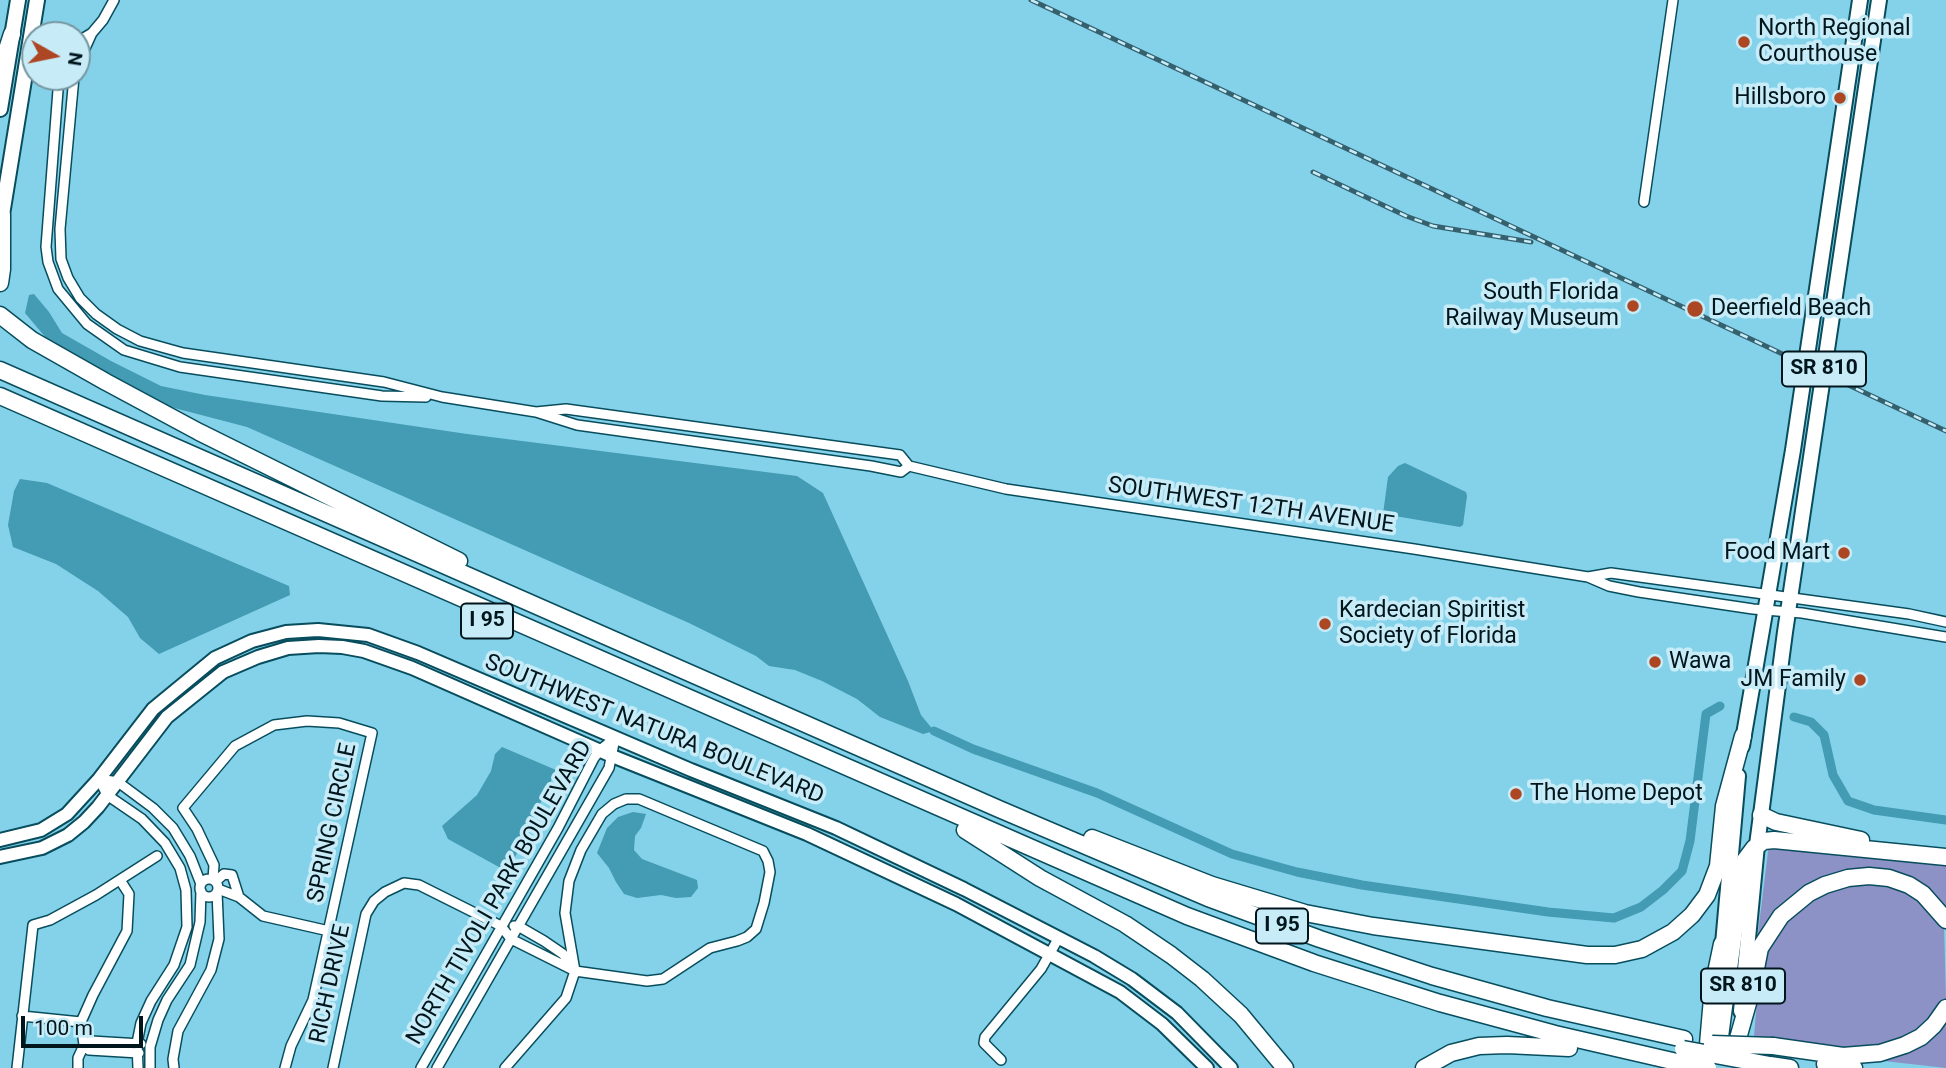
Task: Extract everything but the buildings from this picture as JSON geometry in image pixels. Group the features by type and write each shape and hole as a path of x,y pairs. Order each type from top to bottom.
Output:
{"highway":[{"path":"0,71 12,34"},
{"path":"0,283 1,222"},
{"path":"0,314 32,340"},
{"path":"0,328 32,340 199,432 453,557 505,591"},
{"name":"I 95","path":"0,370 1182,888 1329,943 1683,1050 1715,1055 1771,1056 1854,1068"},
{"path":"0,381 1178,897 1307,945 1418,982 1542,1016 1683,1050 1707,1068"},
{"path":"0,396 1187,916 1314,962 1440,1003 1555,1034 1683,1050 1771,1056 1843,1056 1888,1051 1921,1037 1946,1008"},
{"name":"I 95","path":"3,409 1152,911 1282,961 1424,1009 1569,1048 1658,1068"},
{"path":"999,809 1048,820 1212,885 1305,913 1373,926 1606,956 1642,949 1658,942 1686,922 1703,902 1718,866 1724,806 1743,736"},
{"path":"1761,815 1776,822 1946,857"},
{"path":"965,830 1040,878 1125,924 1171,955 1236,1010 1285,1068"},
{"path":"1715,1055 1742,871 1748,855 1758,845 1774,840 1946,857"},
{"path":"1737,1042 1760,948 1781,916 1809,893 1848,878 1889,878 1909,885 1923,894 1946,920"},
{"path":"1707,1068 1713,987 1722,944"},
{"path":"1424,1068 1451,1053 1489,1045 1569,1048"},
{"path":"1771,1056 1790,1068"}],"main road":[{"path":"0,109 18,0"},
{"path":"1,222 37,0"},
{"name":"SR 810","path":"1715,1055 1722,944 1743,736 1826,231 1860,0"},
{"name":"SR 810","path":"1735,1068 1761,815 1789,605 1879,0"},
{"path":"1851,64 1865,94"},
{"path":"1826,231 1829,253 1839,267"}],"street":[{"path":"92,33 114,0"},
{"path":"1644,202 1673,0"},
{"name":"SOUTHWEST 12TH AVENUE","path":"58,91 46,247 48,262 58,289 86,324 124,350 180,367 382,396 442,397"},
{"name":"SOUTHWEST 12TH AVENUE","path":"73,91 61,259 80,298 96,314 140,341 173,351 384,382 442,397 536,412 577,425 901,472 909,466"},
{"name":"SOUTHWEST 12TH AVENUE","path":"536,412 566,410 593,413 900,455 909,466 1006,489 1414,549 1588,578 1609,586 1639,592 1789,605"},
{"name":"SOUTHWEST 12TH AVENUE","path":"1588,578 1611,573 1789,605"},
{"path":"1789,605 1909,614 1946,622"},
{"path":"1789,605 1946,637"},
{"name":"SOUTHWEST NATURA BOULEVARD","path":"0,840 27,835 54,823 77,805 153,709 215,658 253,641 286,632 318,629 368,635 418,653 870,844 964,889 1094,956 1132,979 1177,1013 1227,1067"},
{"name":"SOUTHWEST NATURA BOULEVARD","path":"0,858 33,851 55,842 84,822 167,718 223,672 288,649 319,646 364,651 412,668 606,753 807,834 956,904 1120,992 1162,1024 1207,1068"},
{"name":"SPRING CIRCLE","path":"174,1068 178,1031 211,970 219,939 214,865 197,829 183,808 236,746 275,725 307,721 340,723 372,733 313,1000 291,1046 285,1068"},
{"name":"NORTH TIVOLI PARK BOULEVARD","path":"421,1068 566,814 615,738"},
{"name":"NORTH TIVOLI PARK BOULEVARD","path":"437,1068 609,768 606,753"},
{"path":"99,779 118,782 153,808 173,828 190,856 200,888 200,922 190,965 167,1000 152,1035 150,1068"},
{"path":"99,779 107,795 142,818 164,842 180,868 186,890 187,928 174,965 151,1001 141,1023 136,1054 138,1068"},
{"path":"505,1068 566,998 575,971 565,912 569,881 581,850 602,814 614,803 639,799 763,851 768,861 770,872 756,929 747,937 710,948 663,979 647,981 575,971 511,939"},
{"path":"566,814 579,820"},
{"path":"17,1068 33,925 50,920 157,856"},
{"path":"536,866 548,873"},
{"path":"200,888 210,897 224,874 232,875 239,897"},
{"path":"186,890 200,888 207,879 216,885"},
{"path":"78,1068 78,1058 84,1045 81,1022 127,931 129,894 120,880"},
{"name":"RICH DRIVE","path":"333,1068 366,914 374,901 386,892 404,883 419,885 502,926 511,939"},
{"name":"SPRING CIRCLE","path":"216,885 239,897 263,916 329,931"},
{"path":"502,926 518,926 564,954 575,971"},
{"path":"1001,1060 984,1043 985,1037 1041,969 1058,939"},
{"path":"22,1016 81,1022"},
{"path":"84,1045 91,1041 137,1043 150,1047"},
{"path":"84,1045 89,1050 136,1054 150,1047"},
{"path":"432,1047 444,1053"}],"shaded area":[{"path":"34,294 62,333 161,386 467,434 797,476 823,493 921,715 934,731 923,734 880,717 857,699 822,681 795,670 769,666 756,656 689,623 247,427 163,405 46,338 25,313 29,295"},
{"path":"1405,463 1466,492 1463,525 1460,527 1383,514 1388,477 1398,466"},
{"path":"20,479 47,483 289,586 290,595 159,654 140,638 128,617 98,591 56,564 13,547 8,525 14,491"},
{"path":"502,747 556,770 508,872 448,839 442,826 477,795 491,771 495,754"},
{"path":"633,812 646,814 635,836 634,850 642,859 697,880 698,888 691,897 661,895 637,898 624,894 597,853 607,828 618,817"},
{"path":"1769,844 1946,863 1946,907 1926,887 1894,872 1854,869 1825,877 1796,893 1785,902 1757,941"},
{"path":"1865,880 1912,891 1944,925 1946,1000 1930,1025 1887,1047 1829,1049 1754,1036 1759,978 1766,951 1782,925 1811,896"},
{"path":"1946,1022 1946,1068 1875,1060 1928,1040"}],"waterway":[{"path":"934,731 973,749 1097,793 1232,854 1297,872 1362,885 1548,912 1614,918 1641,907 1682,871 1690,841 1706,714 1720,706"},
{"path":"1794,717 1811,722 1824,735 1833,775 1848,801 1874,810 1946,820"}],"railway":[{"path":"1031,0 1946,431"},
{"path":"1313,172 1433,226 1531,242"}],"place":[{"name":"North Regional Courthouse","path":"1744,42"},
{"name":"Hillsboro","path":"1840,98"},
{"name":"South Florida Railway Museum","path":"1633,306"},
{"name":"Deerfield Beach","path":"1695,309"},
{"name":"Food Mart","path":"1844,553"},
{"name":"Kardecian Spiritist Society of Florida","path":"1325,624"},
{"name":"Wawa","path":"1655,662"},
{"name":"JM Family","path":"1860,680"},
{"name":"The Home Depot","path":"1516,794"}]}
